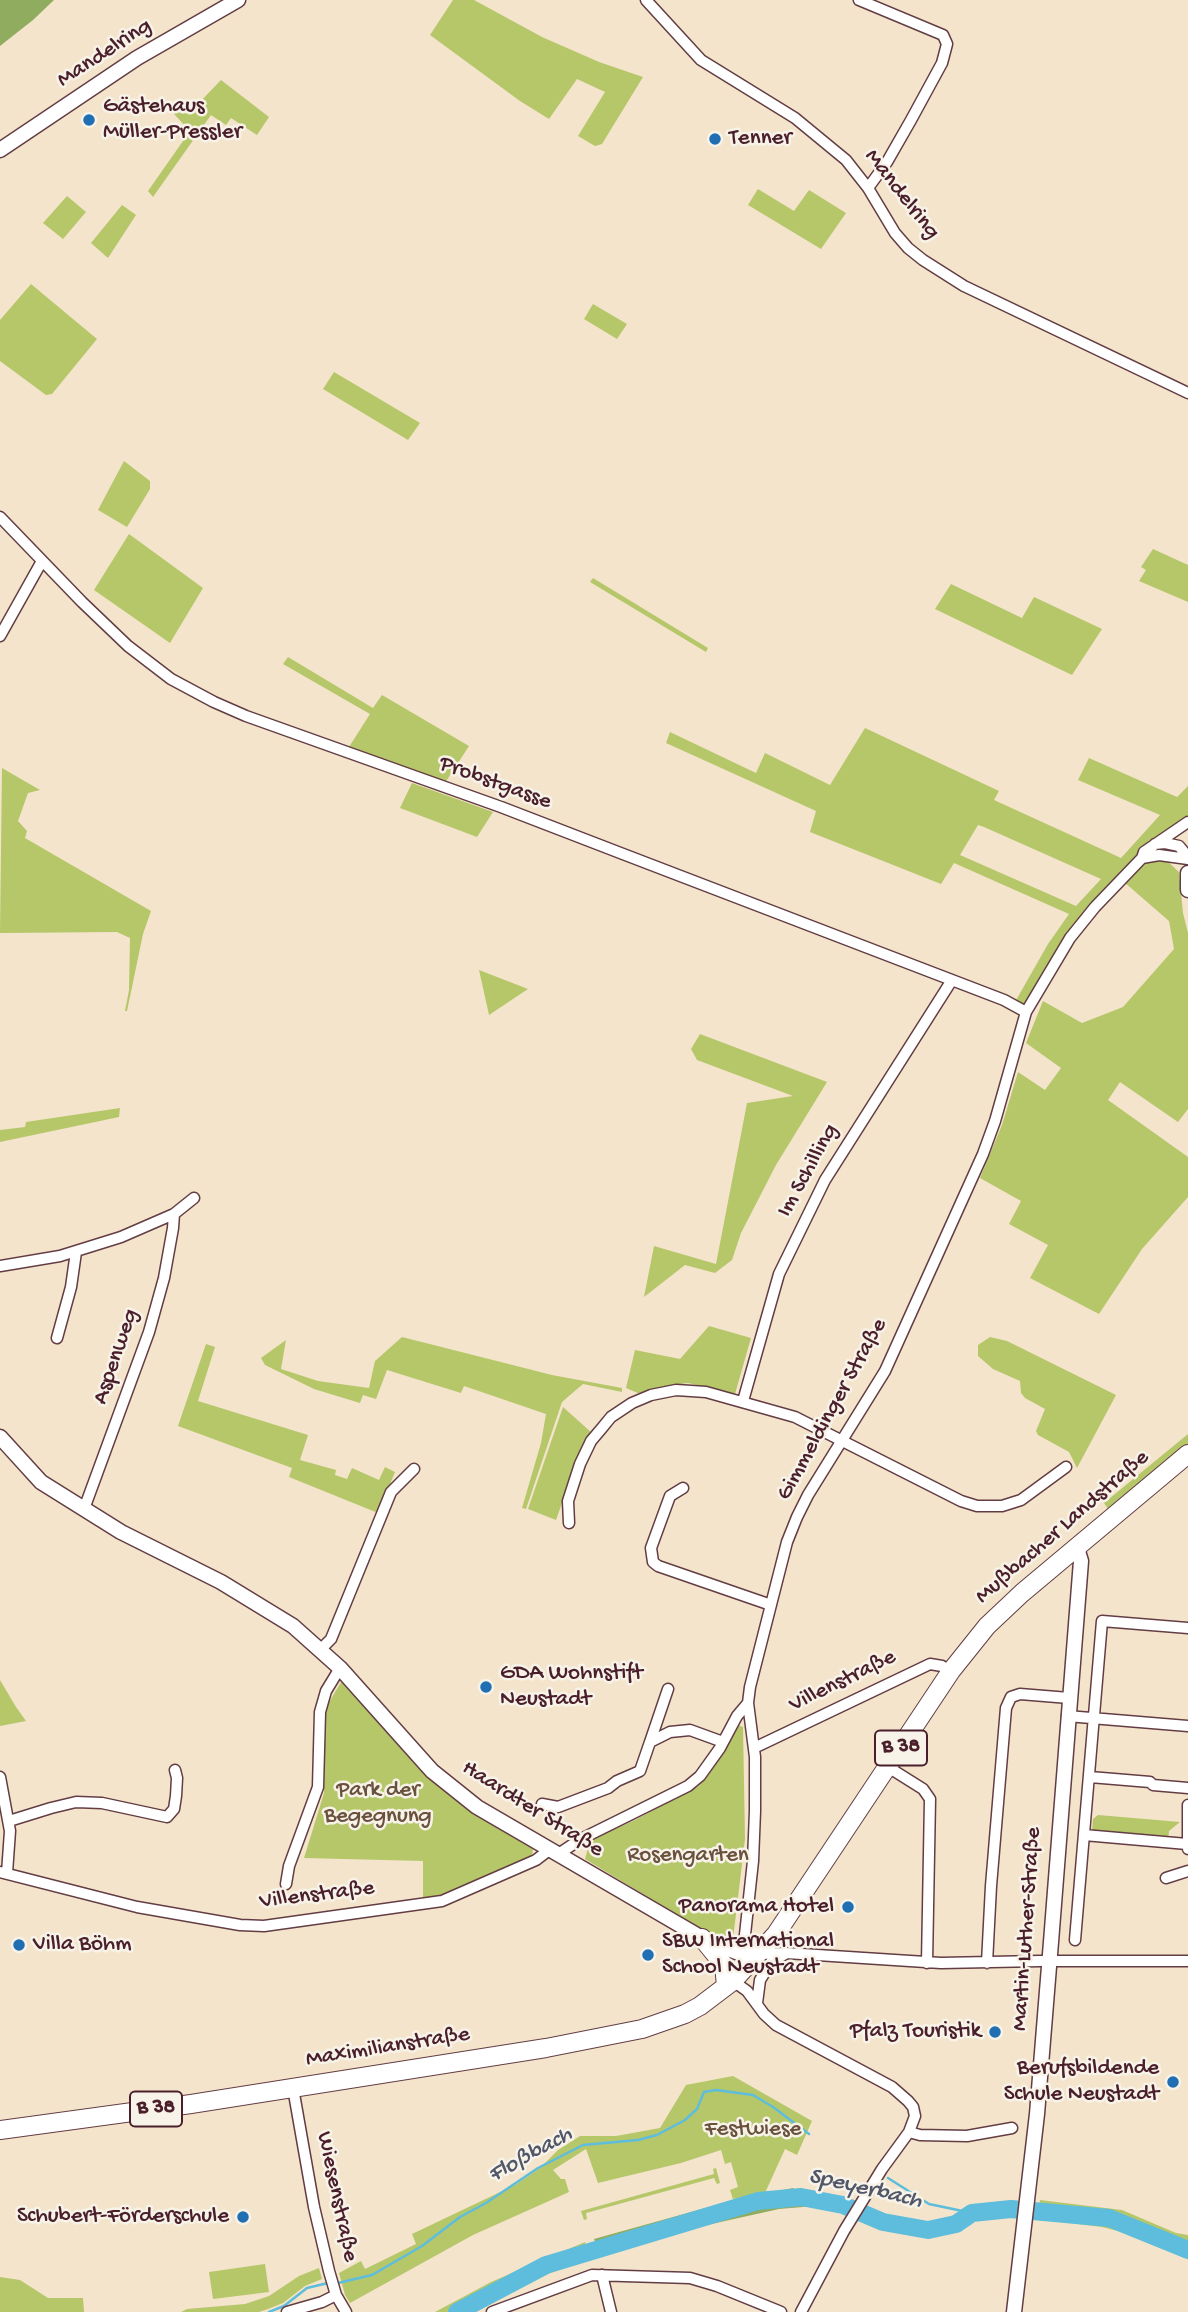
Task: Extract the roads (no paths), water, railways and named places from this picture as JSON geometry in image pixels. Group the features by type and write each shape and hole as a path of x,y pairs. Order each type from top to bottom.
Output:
{"main road":[{"name":"Mußbacher Landstraße","path":"751,1953 784,1922 951,1671 1002,1611 1188,1454"},
{"path":"702,1938 724,1965 729,1984"},
{"name":"Maximilianstraße","path":"0,2130 293,2088 642,2029 700,2006 729,1984 751,1953"}],"street":[{"name":"Mandelring","path":"0,150 137,58 238,0"},
{"name":"Mandelring","path":"646,0 701,60 807,127 846,160 868,188 895,233 908,248 941,273 1188,393"},
{"path":"859,0 943,35 947,44 942,63 911,120 887,162 868,188"},
{"name":"Probstgasse","path":"0,517 135,652 171,679 214,702 246,716 501,807 1004,1000 1026,1012"},
{"path":"0,636 42,561"},
{"name":"Gimmeldinger Straße","path":"751,1953 754,1748 748,1703 787,1542 808,1495 885,1371 983,1154 1026,1012 1070,938 1095,907 1142,858 1144,852 1188,822"},
{"path":"1155,844 1179,846 1188,858"},
{"path":"1142,858 1159,855 1188,858"},
{"path":"1188,873 1188,890"},
{"name":"Im Schilling","path":"743,1401 779,1274 825,1180 952,980"},
{"path":"0,1266 44,1260 121,1237 174,1214 194,1198"},
{"name":"Aspenweg","path":"84,1509 149,1332 164,1278 174,1214"},
{"path":"57,1338 71,1287 76,1252"},
{"path":"569,1522 568,1501 580,1464 601,1428 622,1409 651,1395 676,1390 706,1392 795,1417 961,1501 976,1506 1002,1506 1021,1500 1066,1467"},
{"name":"Haardter Straße","path":"0,1437 35,1477 84,1509 133,1538 241,1593 293,1626 340,1668 432,1772 477,1807 702,1938 732,1951 751,1953"},
{"path":"321,1649 331,1639 391,1492 414,1469"},
{"path":"683,1488 670,1496 651,1548 650,1556 653,1562 771,1605"},
{"name":"Martin-Luther-Straße","path":"1014,2312 1037,2114 1081,1561 1077,1548"},
{"name":"Martin-Luther-Straße","path":"1075,1940 1102,1620 1188,1628"},
{"name":"Villenstraße","path":"754,1748 930,1664 951,1671"},
{"path":"286,1884 289,1866 318,1787 320,1712 326,1691 340,1668"},
{"path":"542,1804 558,1807 608,1788 640,1771 668,1689"},
{"name":"Martin-Luther-Straße","path":"987,1963 990,1886 1006,1708 1012,1698 1020,1694 1069,1698"},
{"name":"Villenstraße","path":"3,1873 136,1907 240,1925 264,1926 442,1900 536,1860 688,1786 701,1776 737,1716 748,1703"},
{"path":"1067,1716 1188,1726"},
{"path":"650,1742 680,1730 698,1732 723,1742"},
{"path":"888,1767 923,1789 930,1799 926,1963"},
{"path":"5,1815 76,1802 103,1803 167,1817 174,1809 177,1778 175,1770"},
{"path":"0,1777 10,1844 3,1873"},
{"path":"1090,1777 1188,1788"},
{"path":"1084,1835 1187,1847 1188,1805"},
{"path":"1166,1878 1188,1871"},
{"path":"751,1953 926,1963 1188,1961"},
{"path":"757,2003 760,1980 772,1961 786,1953"},
{"path":"729,1984 747,1991 776,2025 857,2067 902,2095 913,2107 915,2116 909,2132 851,2221 801,2312"},
{"name":"Wiesenstraße","path":"293,2088 314,2207 334,2286 346,2312"},
{"path":"909,2132 920,2135 967,2136 1012,2128"},
{"path":"492,2312 593,2275 690,2278 718,2286 781,2312"},
{"path":"602,2276 611,2312"},
{"path":"287,2312 322,2302 334,2286"}],"waterway":[{"name":"Floßbach","path":"338,2283 372,2275 422,2246 460,2217 538,2168 583,2145 638,2140 657,2135 685,2120 697,2109 704,2092 716,2090 753,2095 809,2134"},
{"name":"Floßbach","path":"888,2178 929,2204 972,2213"},
{"name":"Speyerbach","path":"457,2312 546,2265 758,2201 801,2197 843,2205 883,2222 928,2230 956,2224 972,2213 1011,2209 1109,2218 1188,2250"},
{"name":"Floßbach","path":"269,2312 284,2306 307,2288 328,2283"}],"place":[{"name":"Gästehaus Müller-Pressler","path":"89,120"},
{"name":"Tenner","path":"715,139"},
{"name":"GDA Wohnstift Neustadt","path":"486,1687"},
{"name":"Panorama Hotel","path":"848,1907"},
{"name":"Villa Böhm","path":"19,1945"},
{"name":"SBW International School Neustadt","path":"648,1955"},
{"name":"Pfalz Touristik","path":"995,2032"},
{"name":"Berufsbildende Schule Neustadt","path":"1173,2082"},
{"name":"Schubert-Förderschule","path":"243,2217"}],"park label":[{"name":"Park der Begegnung","path":"378,1804"},
{"name":"Rosengarten","path":"688,1856"},
{"name":"Festwiese","path":"753,2130"}]}
